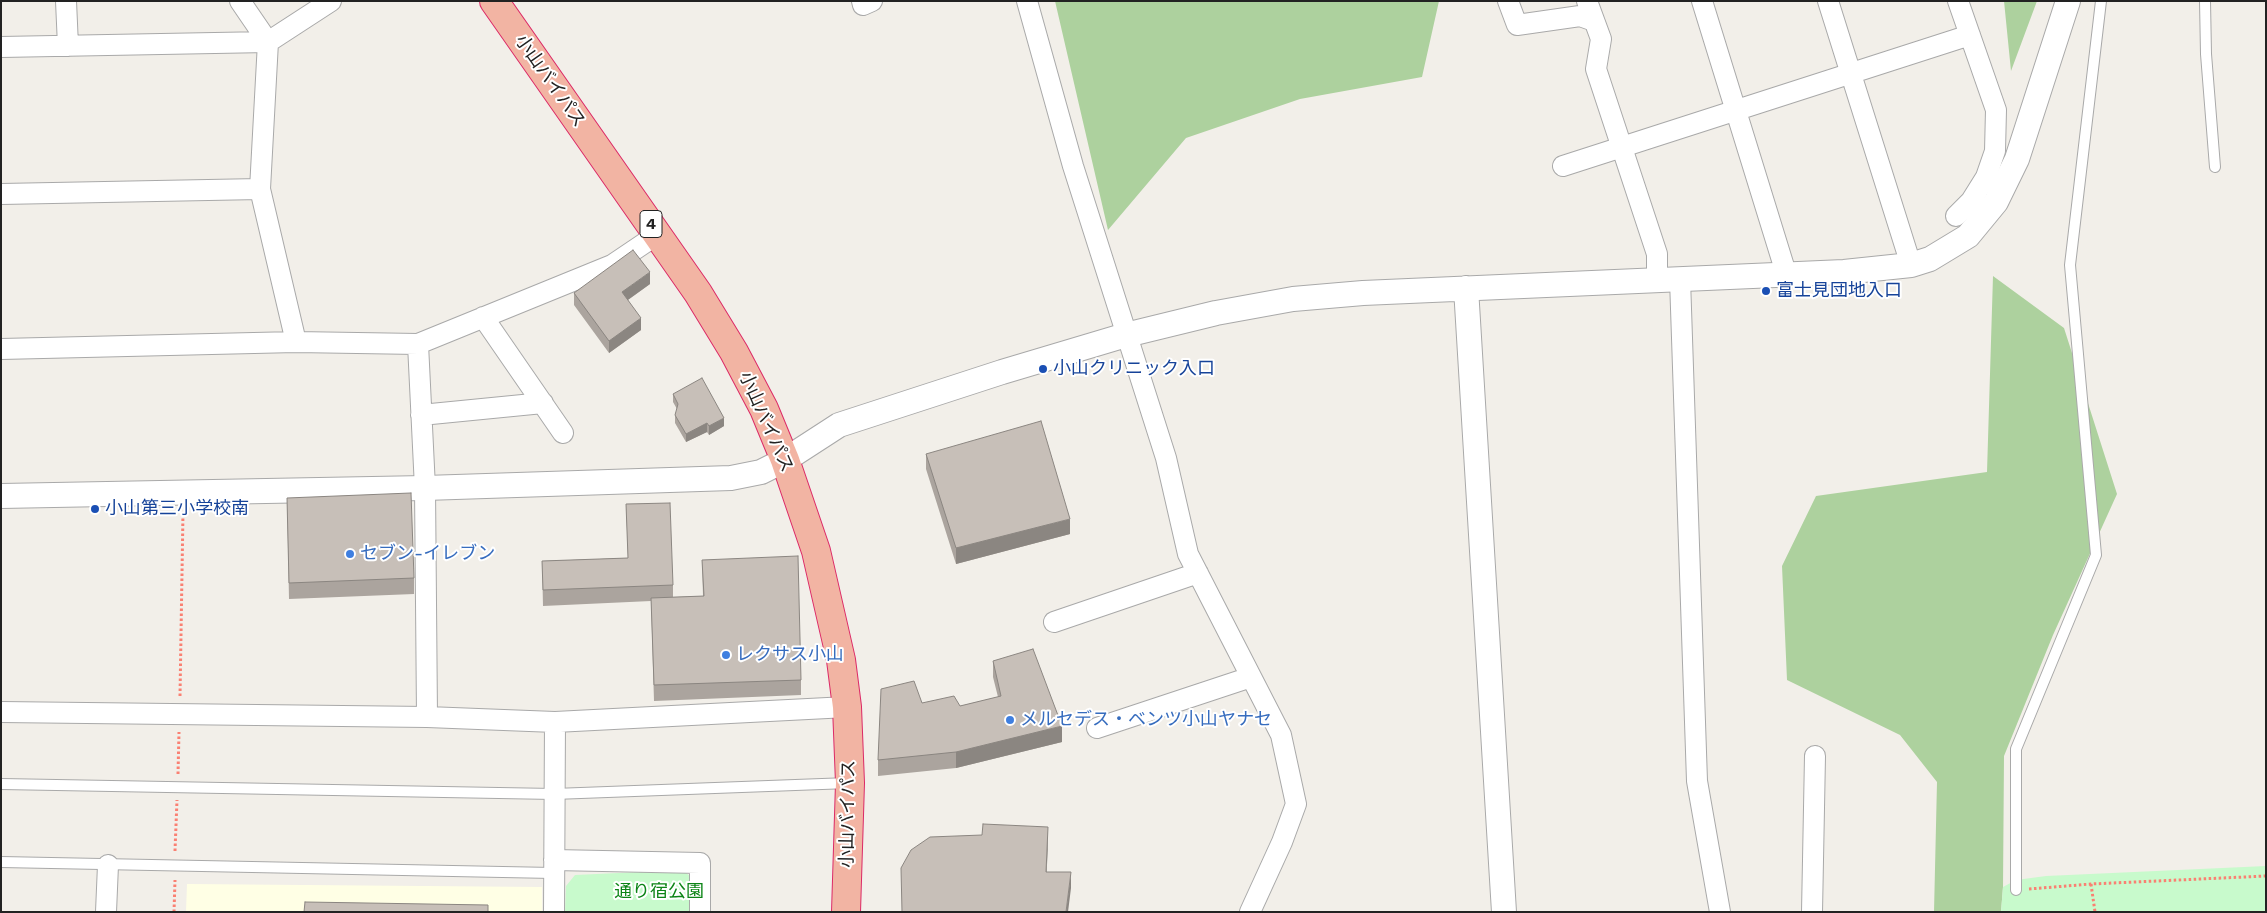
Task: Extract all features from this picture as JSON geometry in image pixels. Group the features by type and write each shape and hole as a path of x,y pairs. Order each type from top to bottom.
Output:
{"highway":[{"name":"小山バイパス","path":"494,1 658,234 734,352 764,409 786,460 820,570 841,660 847,707 850,783 846,912"}],"street":[{"path":"66,1 68,46"},
{"path":"240,1 268,42 260,189 296,342"},
{"path":"1,47 268,42 331,1"},
{"path":"862,1 863,5 872,1"},
{"path":"1027,1 1073,166 1166,458 1188,554 1281,735 1296,804 1282,842 1250,912"},
{"path":"1508,1 1517,25 1580,16 1594,20"},
{"path":"1586,1 1601,39 1596,69 1657,254 1669,280 1697,781 1720,912"},
{"path":"1702,1 1786,273"},
{"path":"1828,1 1911,265"},
{"path":"1958,1 1996,110 1995,151 1986,177 1972,202 1962,226"},
{"path":"1,496 183,491 425,488 731,478 761,472 786,460 840,425 1002,372 1126,335 1216,313 1293,299 1466,288 1844,272 1911,265 1930,259 1962,226 1996,202 2017,159 2068,1"},
{"path":"1563,166 1970,35"},
{"path":"1,194 260,189"},
{"path":"1,349 296,342 418,344 612,265 658,234"},
{"path":"1466,288 1504,912"},
{"path":"483,317 563,433"},
{"path":"418,344 425,488 427,718"},
{"path":"421,415 543,403"},
{"path":"1054,622 1198,573"},
{"path":"1097,728 1251,677"},
{"path":"1,712 427,718 555,722 847,707"},
{"path":"554,912 555,722"},
{"path":"1812,912 1815,756"},
{"path":"554,867 700,863 700,912"},
{"path":"106,912 108,865"}],"lane":[{"path":"2016,890 2016,749 2096,555 2070,265 2102,1"},
{"path":"2205,1 2206,54 2215,168"},
{"path":"1,784 554,794 850,783"},
{"path":"1,862 175,866 554,867"}],"path":[{"path":"174,912 180,714 183,491"},
{"path":"2016,890 2091,884 2266,876"},
{"path":"2091,884 2095,912"}],"shaded area":[{"path":"187,884 542,887 542,912 186,912"}],"green space":[{"path":"1055,1 1439,1 1422,77 1300,99 1186,138 1108,230"},
{"path":"2004,1 2037,1 2011,71"},
{"path":"1993,276 2064,328 2117,494 2053,635 2004,756 2003,887 2001,912 1934,912 1937,782 1900,735 1787,680 1782,566 1816,496 1987,472"},
{"path":"2266,866 2266,912 2001,912 2003,887 2016,880 2046,876"},
{"name":"通り宿公園","path":"683,870 692,878 694,912 565,912 566,886 575,875"}],"building":[{"path":"633,250 650,272 622,292 641,318 609,341 574,293"},
{"path":"702,378 724,418 709,426 707,423 686,434 675,415 678,404 673,394"},
{"path":"1041,421 1070,519 956,548 926,454"},
{"name":"セブン-イレブン","path":"411,493 414,578 289,583 287,498"},
{"path":"670,503 673,585 543,590 542,561 628,558 626,504"},
{"name":"レクサス小山","path":"798,556 801,680 654,685 651,598 704,596 702,560"},
{"name":"メルセデス・ベンツ小山ヤナセ","path":"1033,649 1062,726 956,752 878,760 881,689 914,681 922,703 954,696 960,706 1001,696 993,661"},
{"path":"983,824 1048,827 1046,872 1071,872 1066,912 902,912 901,868 911,850 930,837 982,835"},
{"path":"305,902 488,905 488,912 304,912"}],"place":[{"name":"富士見団地入口","path":"1766,291"},
{"name":"小山クリニック入口","path":"1043,369"},
{"name":"小山第三小学校南","path":"95,509"},
{"name":"セブン-イレブン","path":"350,554"},
{"name":"レクサス小山","path":"726,655"},
{"name":"メルセデス・ベンツ小山ヤナセ","path":"1010,720"}]}
